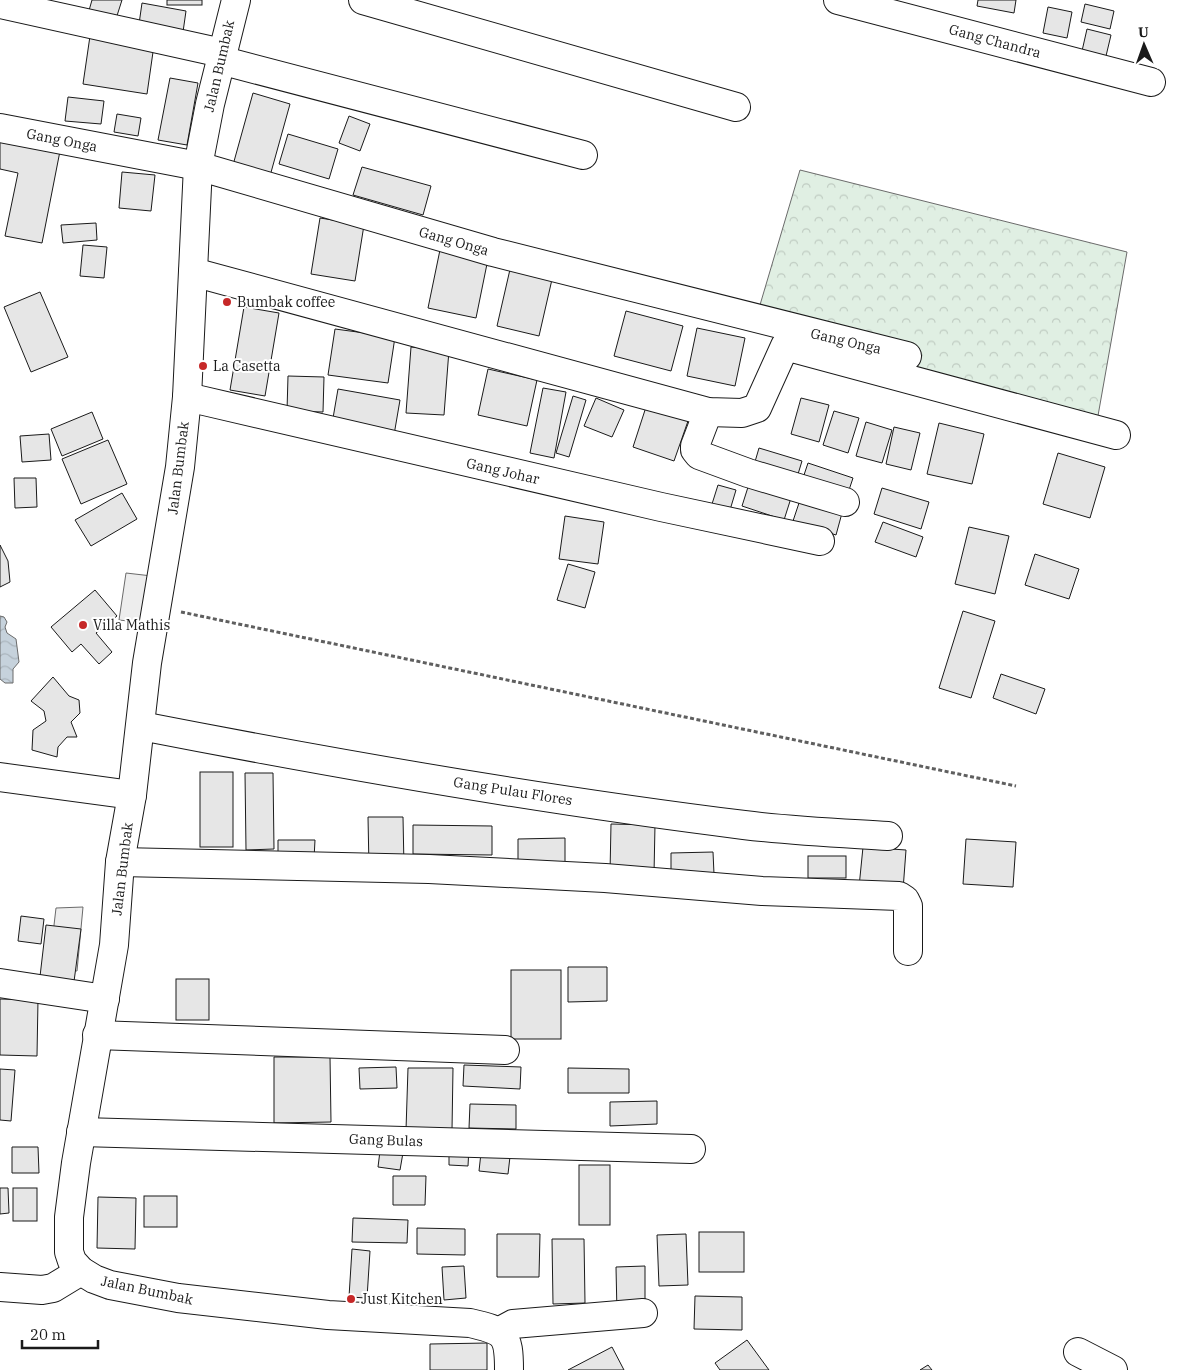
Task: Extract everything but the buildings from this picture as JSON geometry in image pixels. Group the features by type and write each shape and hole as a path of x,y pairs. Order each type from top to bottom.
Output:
{"street":[{"name":"Jalan Bumbak","path":"236,0 221,56 198,166 187,397 180,467 147,662 132,796 120,862 114,945 81,1132 68,1238 72,1261 81,1271 110,1285 178,1298 328,1315 470,1323 500,1331"},
{"path":"363,0 736,107"},
{"name":"Gang Chandra","path":"838,0 1151,82"},
{"path":"0,4 221,56 582,155"},
{"name":"Gang Onga","path":"0,128 198,166 493,252 907,356"},
{"path":"193,272 708,412 742,413 757,408 785,346 1116,435"},
{"name":"Gang Johar","path":"187,397 661,507 820,541"},
{"path":"708,412 695,446 696,453 699,455 748,473 845,502"},
{"name":"Gang Pulau Flores","path":"140,726 327,763 518,793 746,825 888,836"},
{"path":"0,776 132,796"},
{"path":"120,862 429,869 605,878 762,891 899,896 905,900 908,906 908,951"},
{"path":"0,983 105,999"},
{"path":"97,1036 505,1050"},
{"name":"Gang Bulas","path":"81,1132 691,1149"},
{"path":"0,1287 48,1289 81,1271"},
{"path":"509,1370 508,1344 500,1331 513,1324 643,1313"},
{"path":"1078,1352 1112,1370"}],"path":[{"path":"156,607 1016,786"}],"green space":[{"path":"800,170 1127,252 1096,427 757,315"}],"shaded area":[{"path":"126,573 152,576 146,623 119,620"},
{"path":"83,907 77,971 49,968 56,908"}],"water":[{"path":"0,616 4,617 7,622 5,627 7,633 16,639 19,662 13,669 13,683 5,683 0,679"}],"place":[{"name":"Bumbak coffee","path":"227,302"},
{"name":"La Casetta","path":"203,366"},
{"name":"Villa Mathis","path":"83,625"},
{"name":"Just Kitchen","path":"351,1299"}]}
